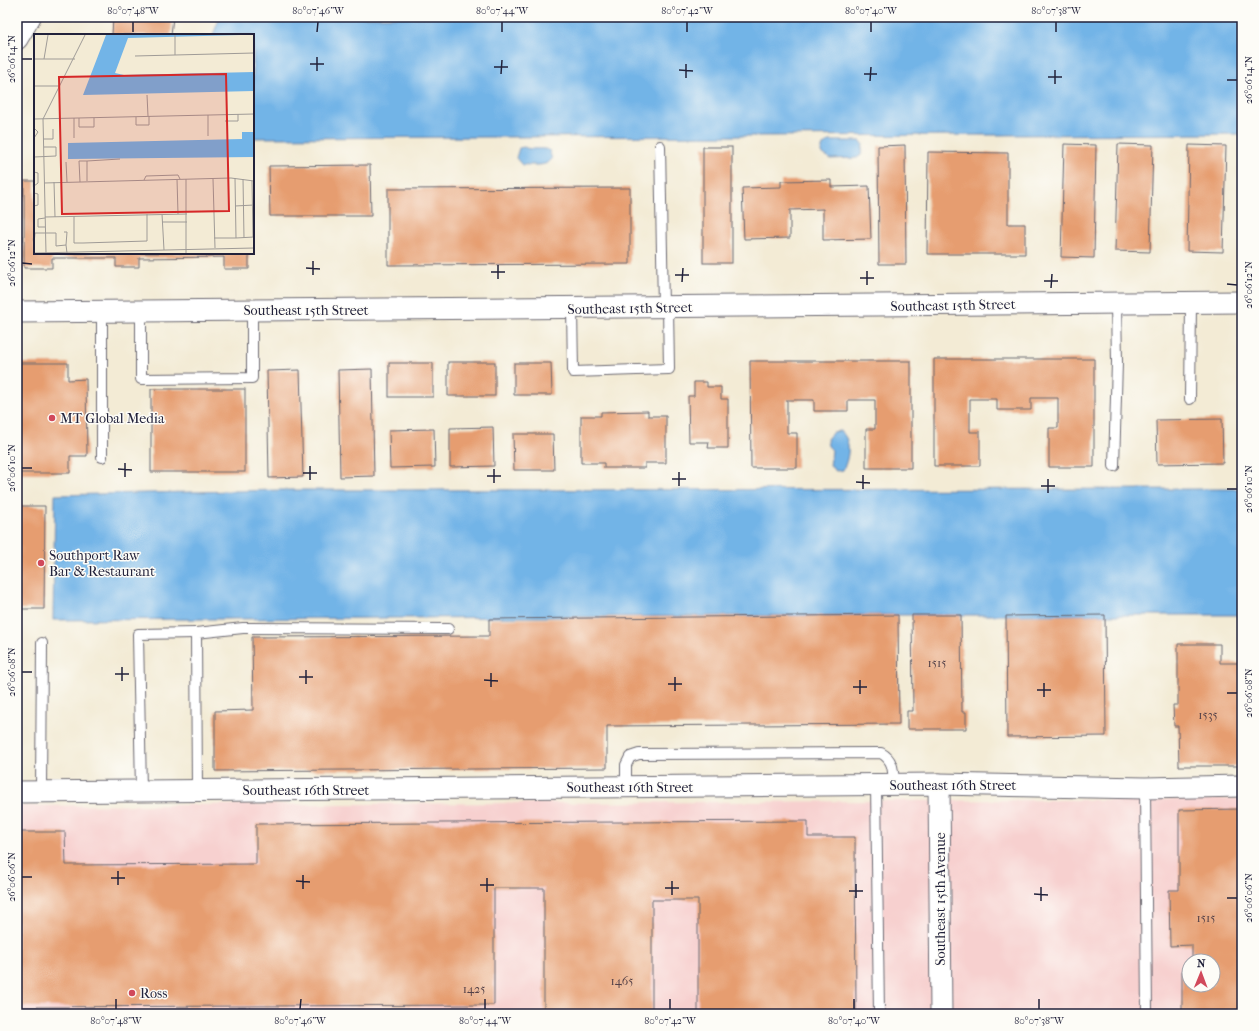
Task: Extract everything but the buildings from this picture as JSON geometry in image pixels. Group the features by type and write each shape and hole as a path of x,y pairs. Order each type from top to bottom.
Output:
{"street":[{"path":"17,39 30,17"},
{"name":"Southeast 15th Street","path":"17,312 1242,302"},
{"name":"Southeast 16th Street","path":"17,792 939,784 1145,788 1242,786"},
{"name":"Southeast 15th Avenue","path":"939,784 941,1014"}],"lane":[{"path":"572,308 573,372 669,369 660,146"},
{"path":"1114,466 1117,362 1116,303"},
{"path":"1190,399 1191,303"},
{"path":"141,311 141,378 252,378 252,311"},
{"path":"102,312 102,457"},
{"path":"141,791 138,634 196,633 243,628 448,629"},
{"path":"196,633 197,790"},
{"path":"41,792 42,643"},
{"path":"626,787 626,765 630,757 639,754 881,753 889,757 892,764 885,785 879,1014"},
{"path":"1145,788 1147,1014"}],"shaded area":[{"path":"1242,799 1242,1014 17,1014 17,806"}],"water":[{"path":"220,17 1242,17 1242,134 254,138 254,34 213,34"},
{"path":"830,141 861,141 863,144 861,155 857,158 830,159 822,153 822,149 826,143"},
{"path":"524,147 530,149 549,150 552,159 546,164 542,165 522,165 516,158 519,148"},
{"path":"840,431 844,434 848,444 848,454 843,470 836,471 830,466 832,450 828,446 827,439 833,432"},
{"path":"1242,489 1242,615 898,615 53,620 55,495 280,490"}],"place":[{"name":"MT Global Media","path":"52,418"},
{"name":"Southport Raw Bar & Restaurant","path":"41,563"},
{"name":"Ross","path":"132,993"}]}
